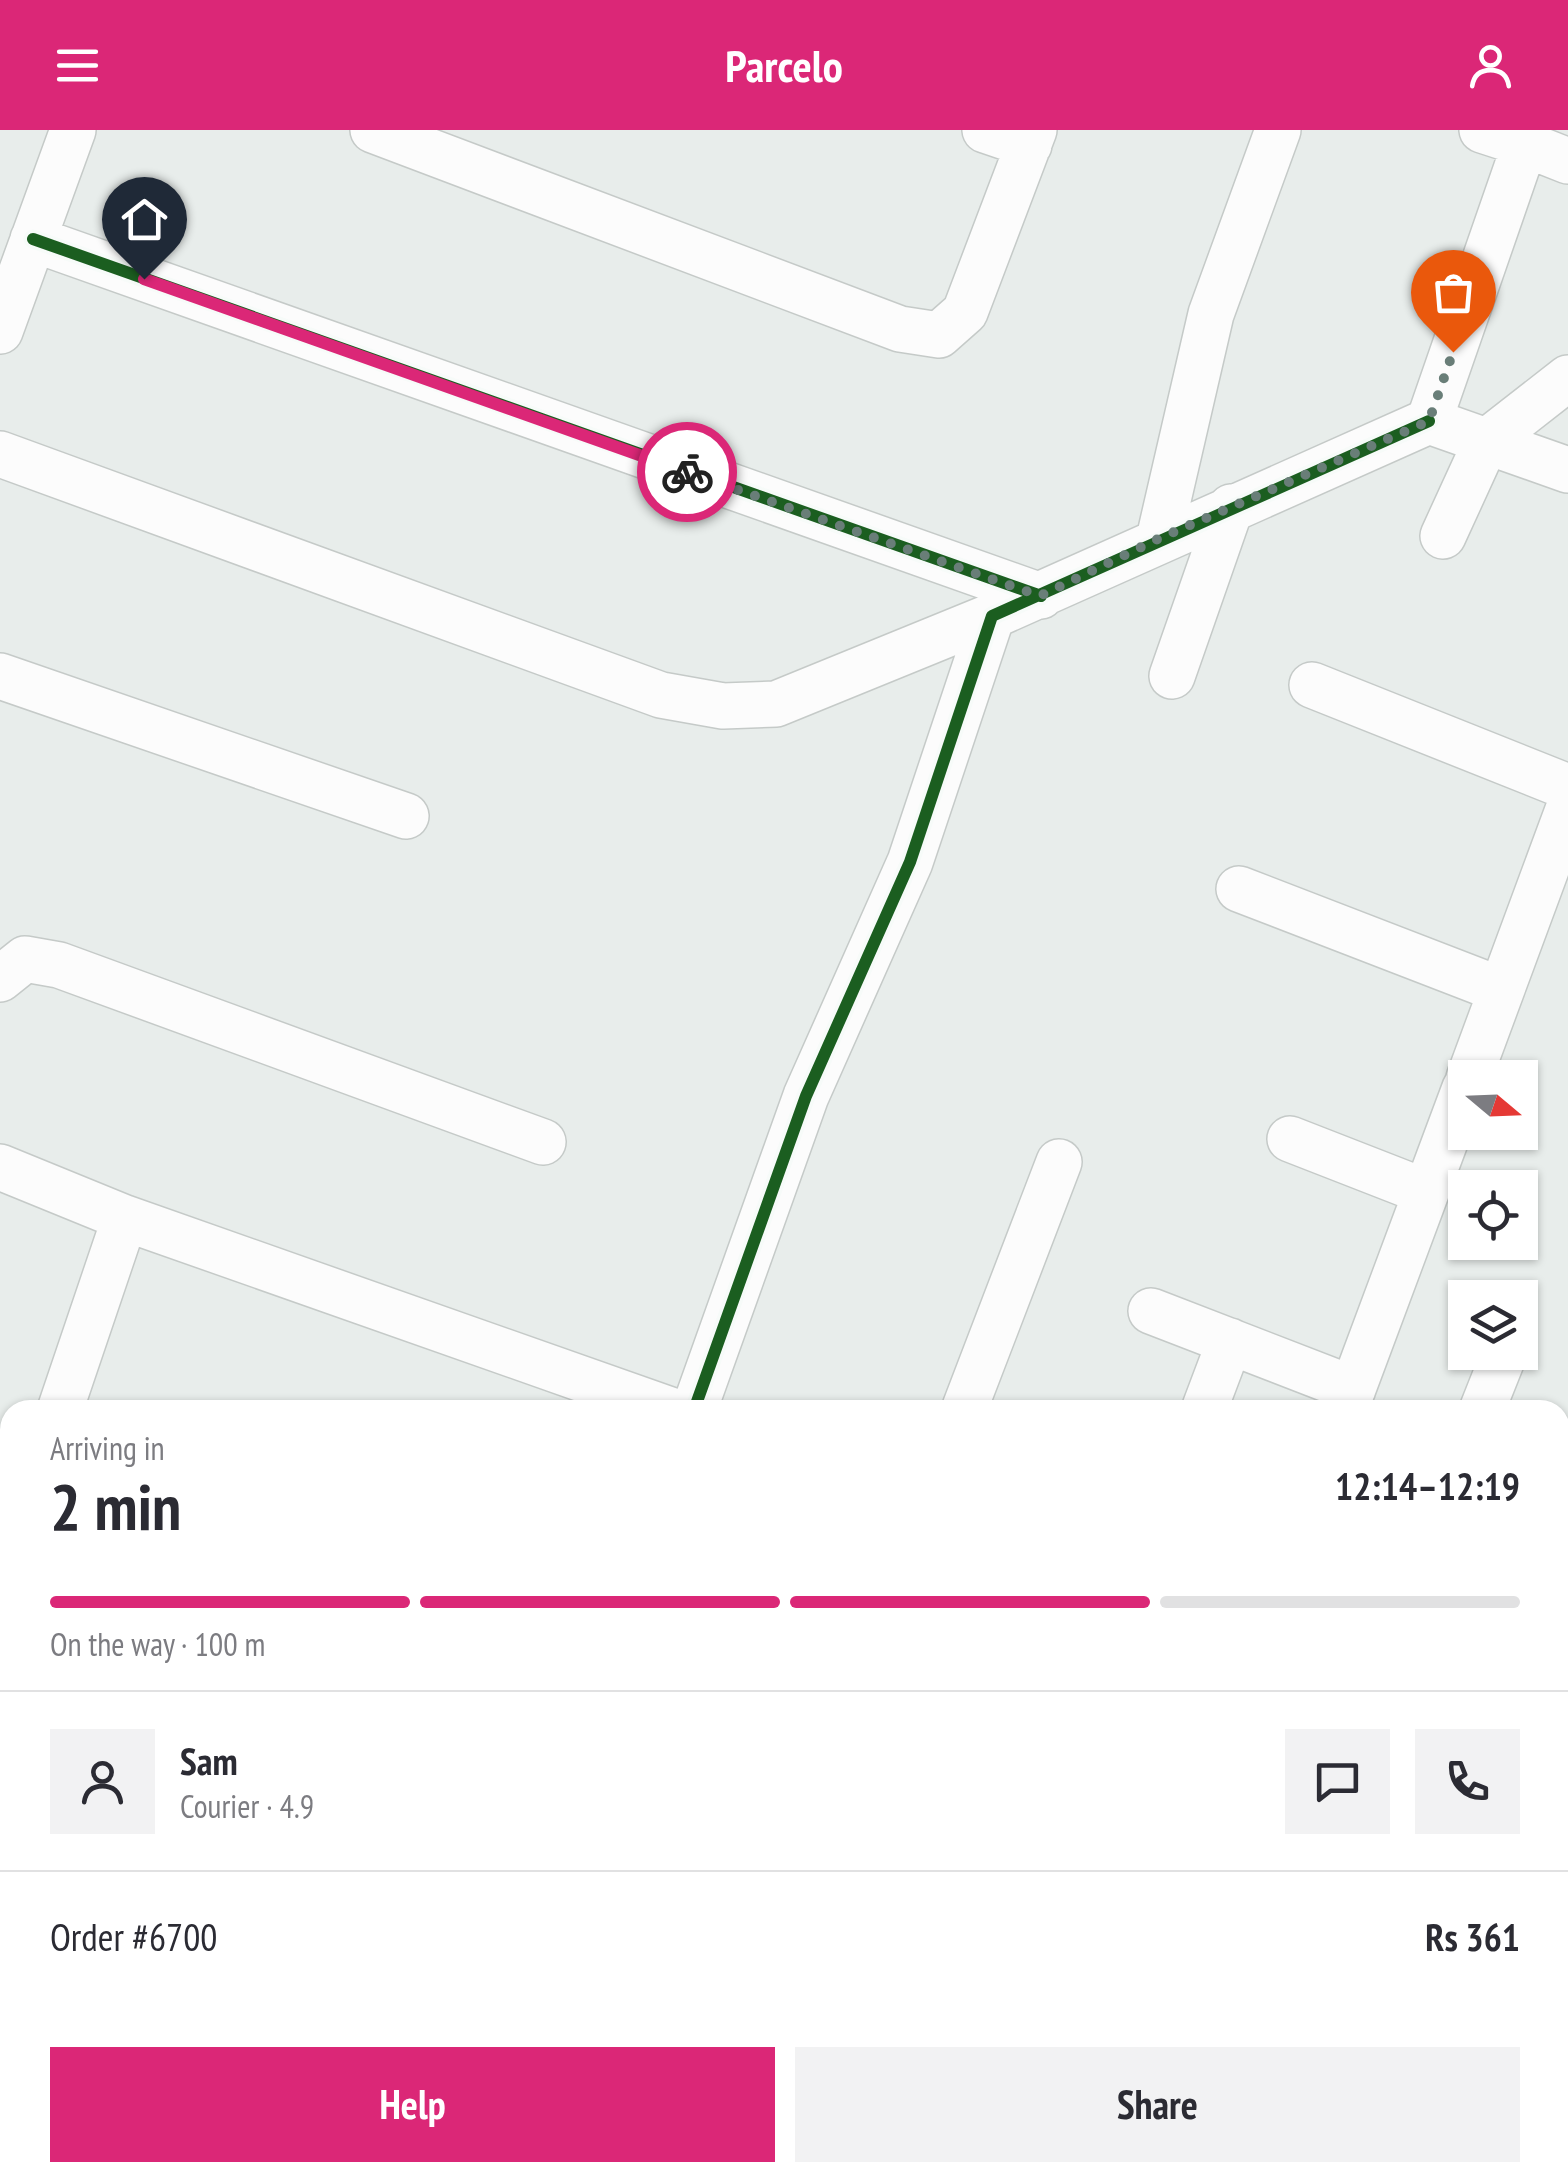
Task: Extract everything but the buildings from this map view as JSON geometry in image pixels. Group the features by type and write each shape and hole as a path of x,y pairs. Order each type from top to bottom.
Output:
{"street":[{"path":"0,331 73,130"},
{"path":"373,130 900,329 939,335 965,312 1031,137 984,130"},
{"path":"1158,539 1211,314 1278,130"},
{"path":"1482,130 1568,161"},
{"path":"1429,421 1525,144"},
{"path":"33,239 1040,596"},
{"path":"1443,536 1486,442 1568,378"},
{"path":"0,454 661,695 723,706 776,704 1040,596 1158,539 1429,421 1568,470"},
{"path":"1172,676 1232,507"},
{"path":"698,1400 806,1096 910,862 992,616"},
{"path":"0,676 406,816"},
{"path":"1312,685 1568,787"},
{"path":"1476,1060 1501,990 1550,913 1568,810"},
{"path":"1240,890 1501,990"},
{"path":"0,979 25,959 59,965 543,1142"},
{"path":"1152,1311 1230,1341 1349,1399 1448,1133"},
{"path":"1290,1139 1426,1192"},
{"path":"968,1400 1060,1162"},
{"path":"0,1167 126,1218 642,1400"},
{"path":"63,1400 126,1218"},
{"path":"1208,1400 1230,1341"},
{"path":"1486,1400 1498,1370"}],"cycle path":[{"path":"33,239 1041,596"},
{"path":"698,1400 806,1096 910,862 992,616 1429,421"}],"way so far":[{"path":"687,472 1040,596 1158,539 1429,421 1453,352"}],"route":[{"path":"144,279 687,472"}]}
